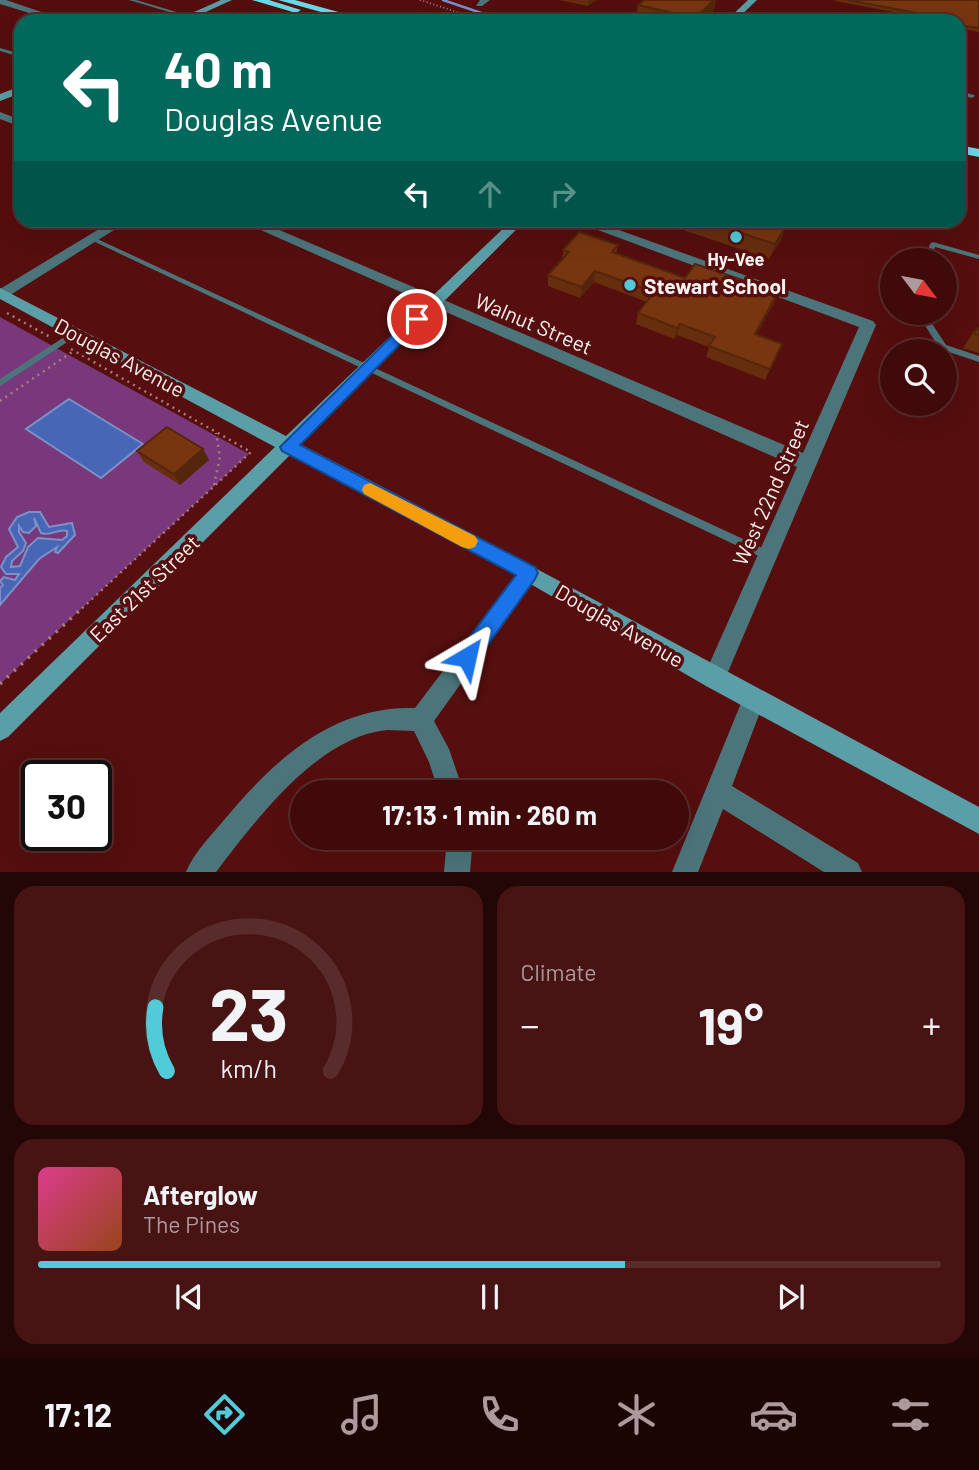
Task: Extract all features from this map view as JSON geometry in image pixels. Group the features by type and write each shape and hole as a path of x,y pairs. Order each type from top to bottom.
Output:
{"highway":[{"path":"257,0 315,14"},
{"path":"283,0 338,14"}],"street":[{"path":"193,14 228,0"},
{"path":"737,14 752,0"},
{"path":"0,1 42,14"},
{"path":"0,298 111,228"},
{"name":"Walnut Street","path":"262,228 807,463"},
{"name":"East 21st Street","path":"0,729 512,228"},
{"name":"West 22nd Street","path":"599,228 868,325 713,678"},
{"name":"Douglas Avenue","path":"0,298 69,342 288,447 529,573 713,678 979,821"},
{"path":"421,720 529,573"},
{"path":"685,872 754,699"},
{"path":"199,872 248,808 275,781 329,739 362,726 396,718 421,720"},
{"path":"421,720 448,780"},
{"path":"717,791 849,872"},
{"path":"457,872 459,850"}],"lane":[{"path":"131,0 181,14"},
{"path":"966,95 972,96"},
{"path":"93,239 767,555"},
{"path":"932,248 933,244 947,248"},
{"path":"957,251 979,257"},
{"path":"929,326 943,347 979,359"},
{"path":"0,383 69,342"}],"path":[{"path":"419,0 463,14"},
{"path":"0,298 251,452 0,684"},
{"path":"0,401 69,342"},
{"path":"212,488 220,457 216,432"}],"shaded area":[{"path":"0,317 249,454 0,684"}],"water":[{"path":"69,399 143,444 101,478 26,429"},
{"path":"29,512 40,512 49,527 72,523 75,535 58,553 55,552 57,547 39,559 0,605 0,588 3,585 0,581 4,577 15,580 19,574 6,574 1,567 6,557 18,547 9,529 17,517","holes":["34,518 41,533 64,530 67,531 67,536 62,540 38,538 28,547 20,566 11,567 12,561 23,551 26,543 19,532 19,526 23,532 29,533 36,526"]}],"building":[{"path":"645,0 714,0 699,14 677,14 638,5"},
{"path":"848,0 979,0 979,28 966,26 966,14 922,14"},
{"path":"726,228 785,228 775,244"},
{"path":"579,232 618,245 612,252 685,278 695,264 778,292 755,334 782,344 770,369 709,346 715,337 680,324 677,328 638,313 654,292 595,271 582,287 548,275 569,252 563,250"},
{"path":"167,427 203,449 174,474 137,451"}],"waterway":[{"path":"443,0 484,14"}],"slow traffic":[{"path":"370,490 469,541"}],"place":[{"name":"Hy-Vee","path":"736,237"},
{"name":"Stewart School","path":"630,285"}],"route":[{"path":"417,319 288,447 529,573 467,657"}]}
